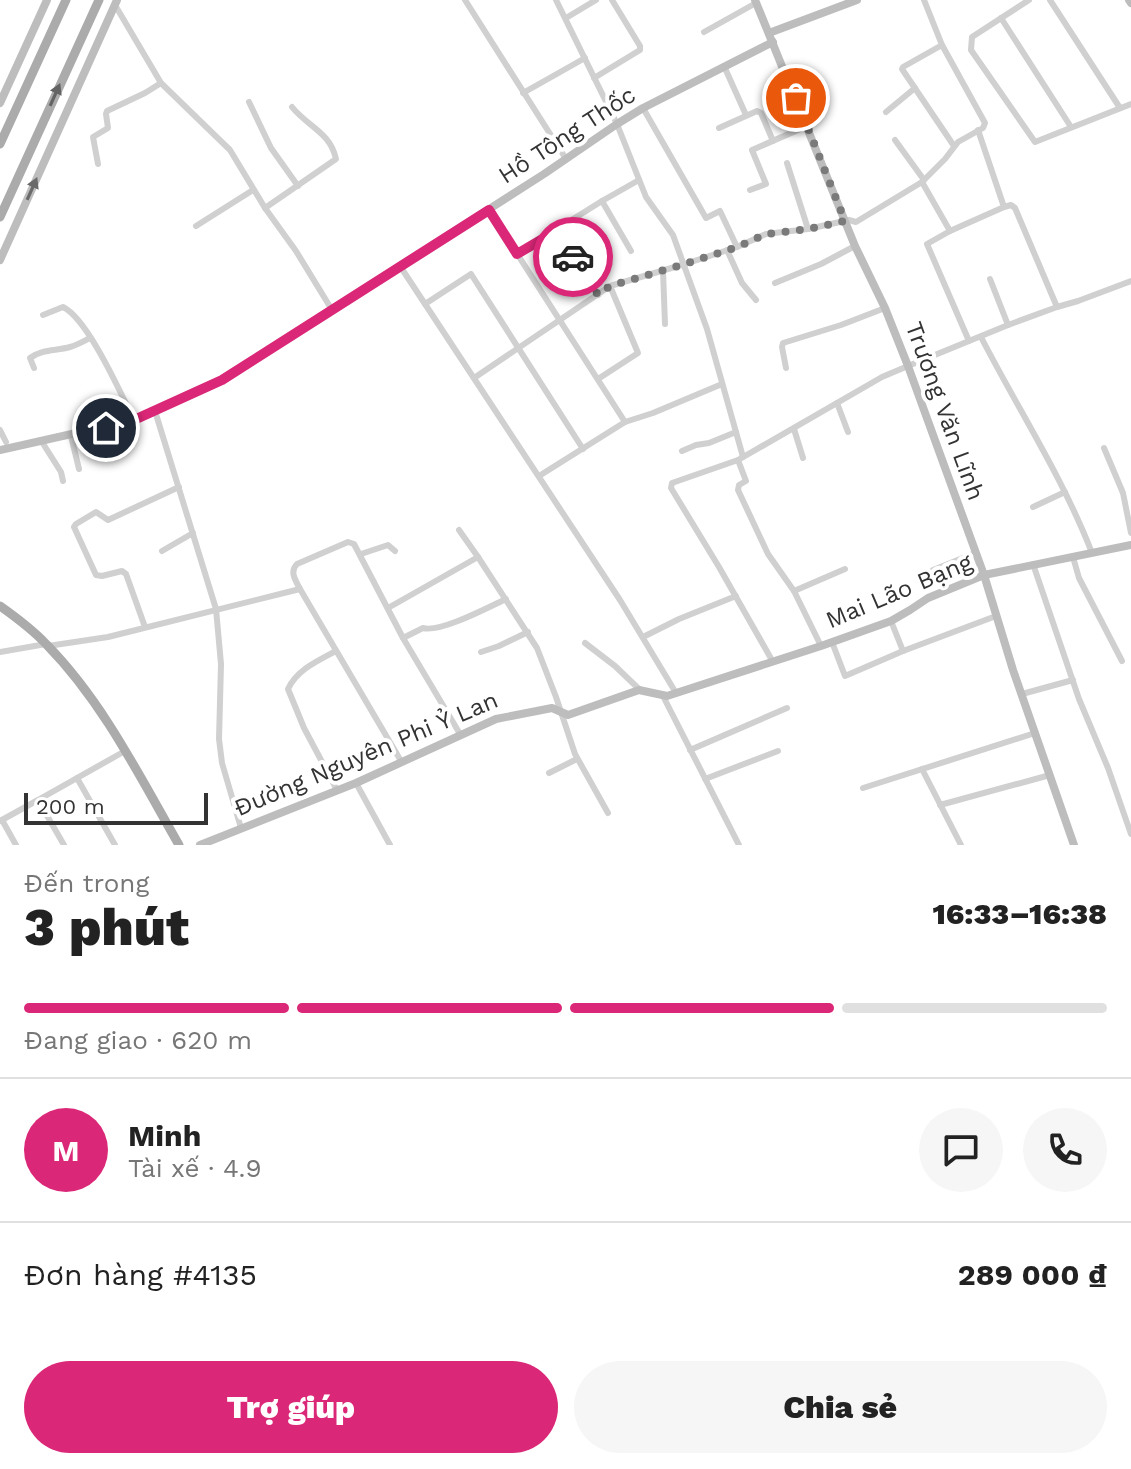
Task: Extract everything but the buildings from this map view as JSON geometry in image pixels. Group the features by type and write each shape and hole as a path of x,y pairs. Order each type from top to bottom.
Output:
{"main road":[{"path":"0,144 66,0"},
{"path":"0,217 99,0"},
{"path":"0,606 47,645 91,698 179,845"}],"street":[{"path":"0,103 47,0"},
{"path":"465,0 566,159"},
{"path":"556,0 617,124 651,206 673,235 685,264 736,432 746,481 738,486 738,490 768,554 794,591 821,646"},
{"path":"566,18 596,0"},
{"path":"594,78 640,49 612,0"},
{"name":"Hồ Tông Thốc","path":"0,450 134,420 222,380 643,108 724,66 771,37 857,0"},
{"path":"474,378 610,286 737,247 766,234 845,221 856,222 923,181 954,146 984,127 985,120 942,45 924,0"},
{"path":"1029,0 972,37 971,50 1035,142 1131,104"},
{"path":"1050,0 1120,108"},
{"path":"704,32 755,1"},
{"name":"Trương Văn Lĩnh","path":"755,1 855,246 908,366 984,575 1074,845"},
{"path":"116,2 161,83 230,150 332,310"},
{"path":"0,260 116,2"},
{"path":"1001,18 1071,127"},
{"path":"942,45 902,68 954,146"},
{"path":"523,93 585,58"},
{"path":"724,66 746,115"},
{"path":"98,164 93,137 108,128 107,111 161,83"},
{"path":"886,112 915,88"},
{"path":"249,102 271,148 298,186"},
{"path":"265,208 335,162 337,157 320,131 301,118 292,107"},
{"path":"643,108 706,218 720,211 737,247"},
{"path":"719,128 760,111 773,141"},
{"path":"750,190 766,184 752,150 807,126"},
{"path":"978,130 1004,207"},
{"path":"895,140 923,181 950,231"},
{"path":"787,163 808,229"},
{"path":"517,254 639,180"},
{"path":"196,226 253,190"},
{"path":"602,201 631,251"},
{"path":"969,341 927,246 929,241 1004,207 1011,205 1015,208 1057,307"},
{"path":"489,210 625,422"},
{"path":"556,231 598,295"},
{"path":"775,283 855,246"},
{"path":"727,250 742,283 756,300"},
{"path":"400,266 539,476 676,693"},
{"path":"663,271 665,324"},
{"path":"425,304 471,274 583,449"},
{"path":"990,279 1008,325"},
{"path":"773,662 670,485 741,458 882,377 1008,325 1131,281"},
{"path":"598,379 638,353 610,286"},
{"path":"43,315 66,308 81,324 134,420"},
{"path":"786,368 783,343 885,308"},
{"path":"981,337 1065,492 1092,553"},
{"path":"34,368 32,356 46,350 70,347 90,338"},
{"path":"539,476 625,422 722,384"},
{"path":"837,403 848,432"},
{"path":"155,411 216,609 221,664 219,739 223,771 241,828"},
{"path":"794,429 803,458"},
{"path":"0,430 6,442"},
{"path":"682,451 736,432"},
{"path":"71,436 79,469"},
{"path":"42,442 61,472 63,481"},
{"path":"1104,448 1123,493 1131,533"},
{"path":"145,627 126,574 122,571 96,575 74,529 75,525 96,512 108,520 179,487"},
{"path":"1123,493 1131,487"},
{"path":"1033,507 1065,492"},
{"path":"459,530 528,632 542,659 577,759 608,813"},
{"path":"162,551 193,533"},
{"path":"401,761 300,589 293,573 297,564 348,542 354,544 403,638 460,734"},
{"path":"361,554 388,545 395,551"},
{"name":"Mai Lão Bạng","path":"640,690 663,696 676,693 891,621 928,598 984,575 1131,545"},
{"path":"933,570 975,553"},
{"path":"388,608 478,557"},
{"path":"1073,557 1079,578 1122,661"},
{"path":"1033,564 1079,699 1131,834"},
{"path":"794,591 845,569"},
{"path":"0,652 108,637 300,589"},
{"path":"643,637 736,596"},
{"path":"403,638 423,628 430,630 461,619 506,599"},
{"path":"832,642 845,676 996,616"},
{"path":"891,621 903,651"},
{"path":"481,652 528,632"},
{"path":"585,643 640,690"},
{"path":"336,651 302,670 288,689 304,728 337,790"},
{"path":"1022,694 1073,680"},
{"name":"Đường Nguyên Phi Ỷ Lan","path":"200,845 356,783 506,715 552,708 568,715 640,690"},
{"path":"663,696 739,845"},
{"path":"690,750 787,708"},
{"path":"863,788 1035,733"},
{"path":"16,845 1,821 125,751"},
{"path":"705,779 778,751"},
{"path":"549,773 577,759"},
{"path":"922,769 961,845"},
{"path":"940,805 1050,775"},
{"path":"77,778 115,845"},
{"path":"356,783 390,845"},
{"path":"38,800 64,845"}],"way so far":[{"path":"573,257 598,295 610,286 737,247 758,236 845,221 796,98"}],"route":[{"path":"106,428 134,420 222,380 489,210 517,254 556,231 573,257"}]}
